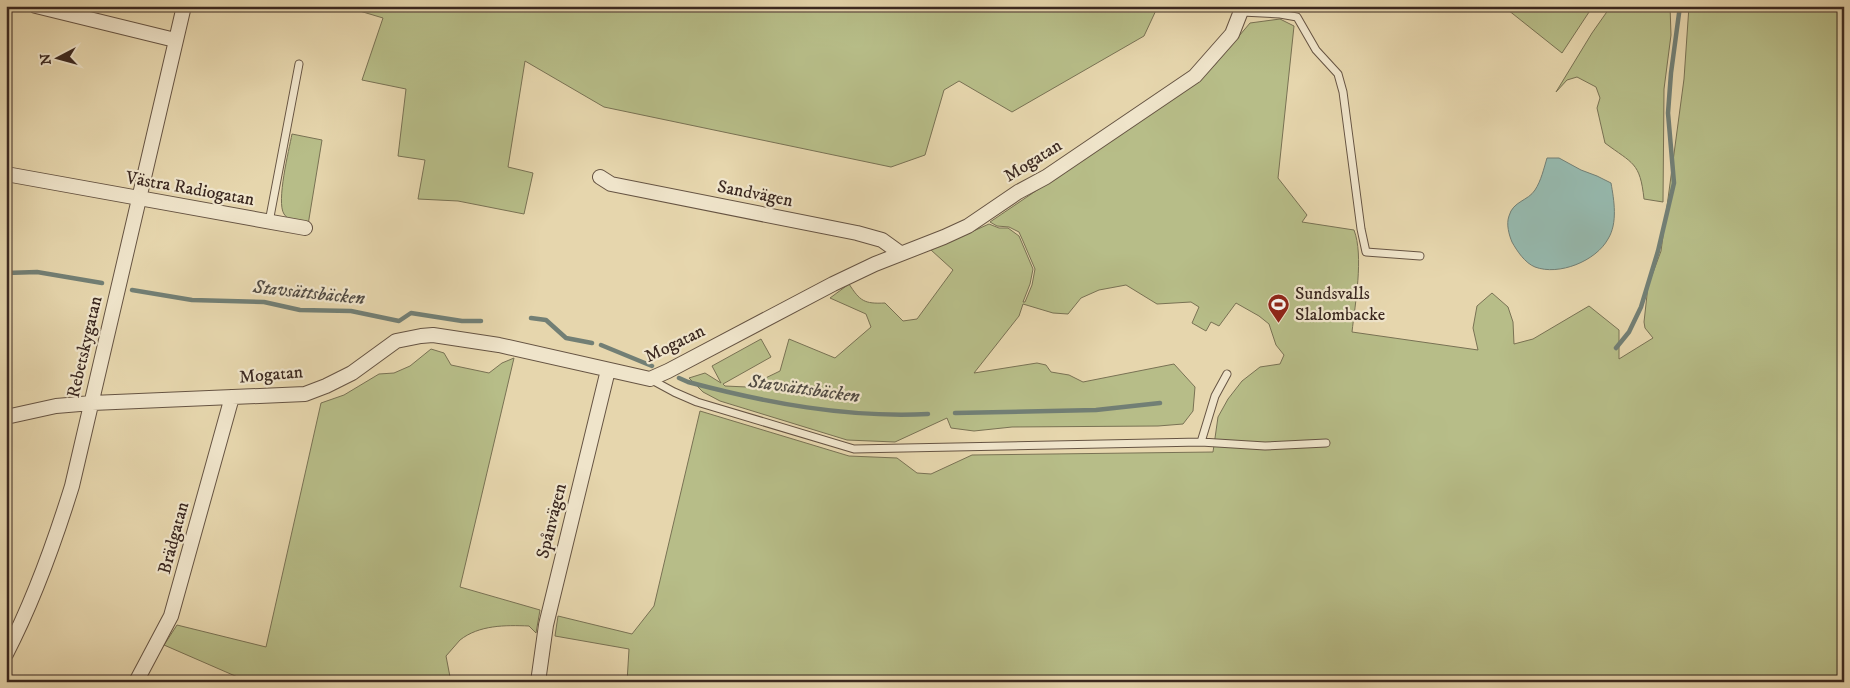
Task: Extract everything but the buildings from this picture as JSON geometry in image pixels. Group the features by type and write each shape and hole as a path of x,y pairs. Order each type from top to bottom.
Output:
{"street":[{"path":"36,6 175,40"},
{"name":"Rebetskygatan","path":"6,654 24,619 60,524 72,486 184,6"},
{"name":"Mogatan","path":"6,417 56,406 92,403 305,394 352,373 396,341 433,335 499,345 650,379 832,284 968,226 1018,192 1046,177 1195,76 1232,34 1242,9"},
{"name":"Västra Radiogatan","path":"6,174 270,222"},
{"name":"Sandvägen","path":"600,177 611,184 857,233 882,240 900,254"},
{"path":"270,222 305,228"},
{"name":"Spånvägen","path":"538,682 546,625 608,370"},
{"name":"Brädgatan","path":"136,682 171,616 232,397"}],"lane":[{"path":"1242,9 1297,17 1316,50 1338,74 1343,92 1361,229 1366,252 1420,256"},
{"name":"Västra Radiogatan","path":"270,222 299,64"},
{"path":"1201,442 1215,396 1227,374"},
{"path":"650,379 697,402 854,449 1201,442 1265,446 1326,443"}],"green space":[{"path":"343,6 1158,6 1144,36 1012,112 959,81 944,90 925,155 891,167 604,107 525,61 508,167 533,173 524,214 458,201 418,199 425,160 398,156 406,89 362,80 383,18"},
{"path":"1503,6 1593,6 1562,53"},
{"path":"1611,6 1670,6 1671,35 1664,89 1663,202 1644,199 1640,178 1634,165 1605,143 1597,108 1600,98 1596,87 1577,77 1567,80 1556,92"},
{"path":"1689,6 1844,6 1844,682 627,682 629,649 555,636 558,616 632,634 654,606 700,411 849,456 897,458 917,473 931,474 972,455 1213,452 1218,417 1228,399 1242,381 1260,367 1280,364 1284,355 1276,345 1269,324 1236,303 1219,326 1211,322 1206,331 1192,323 1199,307 1191,302 1157,304 1126,285 1099,290 1081,298 1068,314 1053,313 1023,304 1019,316 974,373 1037,363 1046,365 1051,372 1069,375 1083,382 1174,364 1195,387 1193,411 1183,424 1158,426 1012,427 974,431 951,428 947,418 895,442 847,440 720,401 703,392 689,378 705,373 721,383 712,366 761,339 771,357 723,384 725,386 747,387 780,371 789,339 835,358 871,327 866,314 830,298 849,284 860,298 872,303 885,303 903,321 917,319 953,270 931,250 989,224 999,228 1008,228 1019,236 1033,269 1023,302 1025,302 1032,285 1035,269 1023,241 1019,232 1009,227 997,226 990,222 1195,83 1212,68 1250,23 1280,19 1294,26 1278,178 1307,215 1302,222 1354,230 1359,266 1352,332 1478,350 1473,328 1477,306 1492,293 1508,307 1513,322 1514,344 1533,339 1589,306 1619,330 1619,359 1653,338 1645,328 1644,322 1648,286 1661,251 1684,79"},
{"path":"292,134 322,140 308,225 289,219 284,214 282,208 282,188"},
{"path":"431,349 444,353 451,365 489,373 502,363 514,358 460,587 540,610 536,633 529,626 511,626 493,627 467,635 446,656 451,682 249,682 164,645 177,625 266,647 321,403 344,395 379,374 394,373 410,366"}],"water":[{"path":"1547,158 1559,158 1611,183 1614,204 1613,226 1608,239 1602,247 1595,254 1576,265 1555,270 1535,267 1525,260 1512,242 1508,226 1511,211 1517,204 1529,197 1537,186"}],"waterway":[{"path":"1616,348 1629,332 1641,307 1658,251 1674,183 1668,113 1680,6"},
{"name":"Stavsättsbäcken","path":"6,273 37,272 102,283"},
{"name":"Stavsättsbäcken","path":"132,290 192,300 264,302 300,310 351,311 399,321 411,313 462,321 481,321"},
{"name":"Stavsättsbäcken","path":"531,318 546,320 566,338 592,343"},
{"name":"Stavsättsbäcken","path":"601,345 652,366"},
{"name":"Stavsättsbäcken","path":"679,378 688,382 747,396 807,407 867,414 928,414"},
{"name":"Stavsättsbäcken","path":"955,413 1096,410 1160,403"}],"place":[{"name":"Sundsvalls Slalombacke","path":"1279,323"}]}
